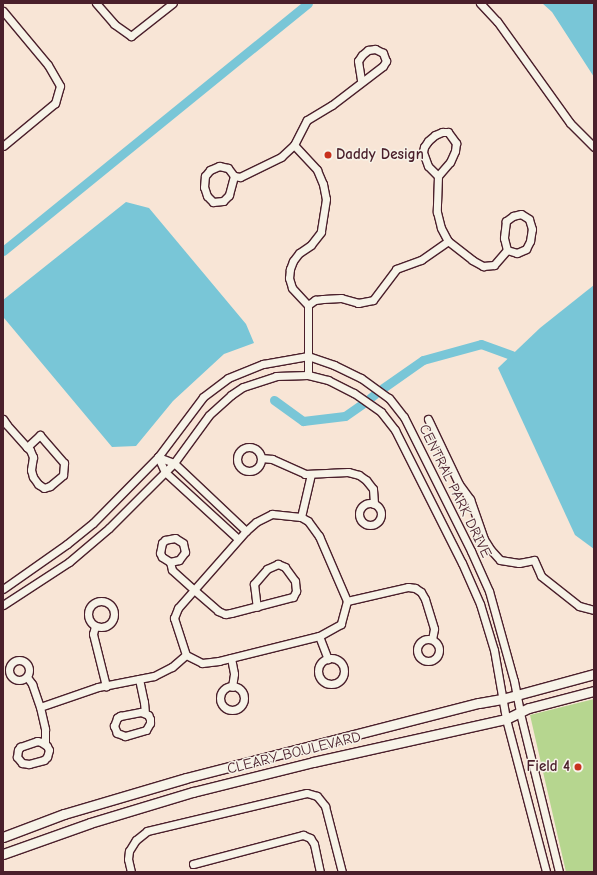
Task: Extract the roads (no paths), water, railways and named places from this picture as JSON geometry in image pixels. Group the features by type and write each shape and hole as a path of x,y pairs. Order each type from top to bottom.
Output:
{"street":[{"path":"96,3 114,24 131,36 172,3"},
{"path":"480,3 498,21 570,123 594,147"},
{"path":"3,11 48,65 60,86 55,103 3,146"},
{"path":"234,176 229,195 223,202 213,202 207,196 204,187 205,176 210,170 219,166 228,168 234,176 240,177 281,157 294,145 307,120 332,105 361,81 383,66 386,61 384,54 375,49 368,50 362,55 358,61 361,81"},
{"path":"438,176 428,166 423,152 424,147 435,135 448,132 456,143 455,151 450,162 438,176 437,212 440,228 448,241 472,260 483,266 494,265 507,250"},
{"path":"294,145 317,170 323,184 326,199 321,232 311,245 299,253 293,261 289,278 292,288 308,305 308,375"},
{"path":"522,214 529,219 532,229 530,241 526,249 517,253 507,250 504,238 506,221 513,216 522,214"},
{"path":"308,305 315,300 323,299 341,298 358,303 372,300 396,269 421,260 448,241"},
{"name":"CENTRAL PARK DRIVE","path":"3,589 67,544 93,523 158,457 203,397 228,378 263,364 308,356 334,365 362,378 389,398 404,417 471,551 489,592 517,695 520,713 559,872"},
{"name":"CENTRAL PARK DRIVE","path":"3,605 69,562 110,528 174,463 209,415 231,395 243,387 276,376 308,375 328,380 354,393 381,412 395,430 462,563 480,604 494,650 506,719 546,872"},
{"path":"428,419 459,484 470,499 484,539 491,550 500,560 518,562 534,560 541,576 579,606 594,610"},
{"path":"4,424 27,446 33,457 31,470 33,477 38,484 44,488 50,486 63,475 64,463 40,435 27,446"},
{"path":"158,457 174,463 246,531"},
{"path":"158,457 165,472 238,539"},
{"path":"261,458 272,459 304,474 348,472 359,475 366,480 373,489 374,504"},
{"path":"300,517 311,474"},
{"path":"272,514 300,517 308,521 319,536 347,601 341,624 319,636 231,658 202,663 186,655 174,618 178,608 246,531 256,522 272,514"},
{"path":"170,562 172,570 218,611 225,614 257,607 293,597 296,591 295,581 285,567 278,564 267,569 254,584 257,607"},
{"path":"347,601 408,587 415,588 421,592 425,599 434,629 432,639"},
{"path":"95,626 93,634 106,686"},
{"path":"319,636 328,659"},
{"path":"40,707 106,686 154,676 172,667 186,655"},
{"path":"231,658 234,674 232,687"},
{"name":"CLEARY BOULEVARD","path":"3,836 64,814 186,778 471,705 502,699 594,674"},
{"path":"27,677 32,684 40,707 45,729 45,743"},
{"path":"139,679 145,713 150,719 150,723 146,730 125,736 117,733 115,730 115,722 120,716 141,712 145,713"},
{"name":"CLEARY BOULEVARD","path":"3,854 90,823 193,792 313,762 506,719 529,708 594,691"},
{"path":"131,872 128,859 129,851 136,840 147,831 307,793 317,796 325,806 342,872"},
{"path":"193,864 303,835 310,838 314,844 320,872"}],"water":[{"path":"542,3 594,3 594,77 552,12"},
{"path":"126,202 149,208 246,324 254,343 224,354 173,401 136,446 112,447 4,318 3,300"},
{"path":"594,285 594,549 575,535 498,368 540,328"}],"waterway":[{"path":"3,251 308,3"},
{"path":"383,388 423,360 481,344 512,355"},
{"path":"370,398 375,394"},
{"path":"274,400 303,421 345,416 362,404"}],"place":[{"name":"Daddy Design","path":"328,155"},
{"name":"Field 4","path":"578,767"}]}
